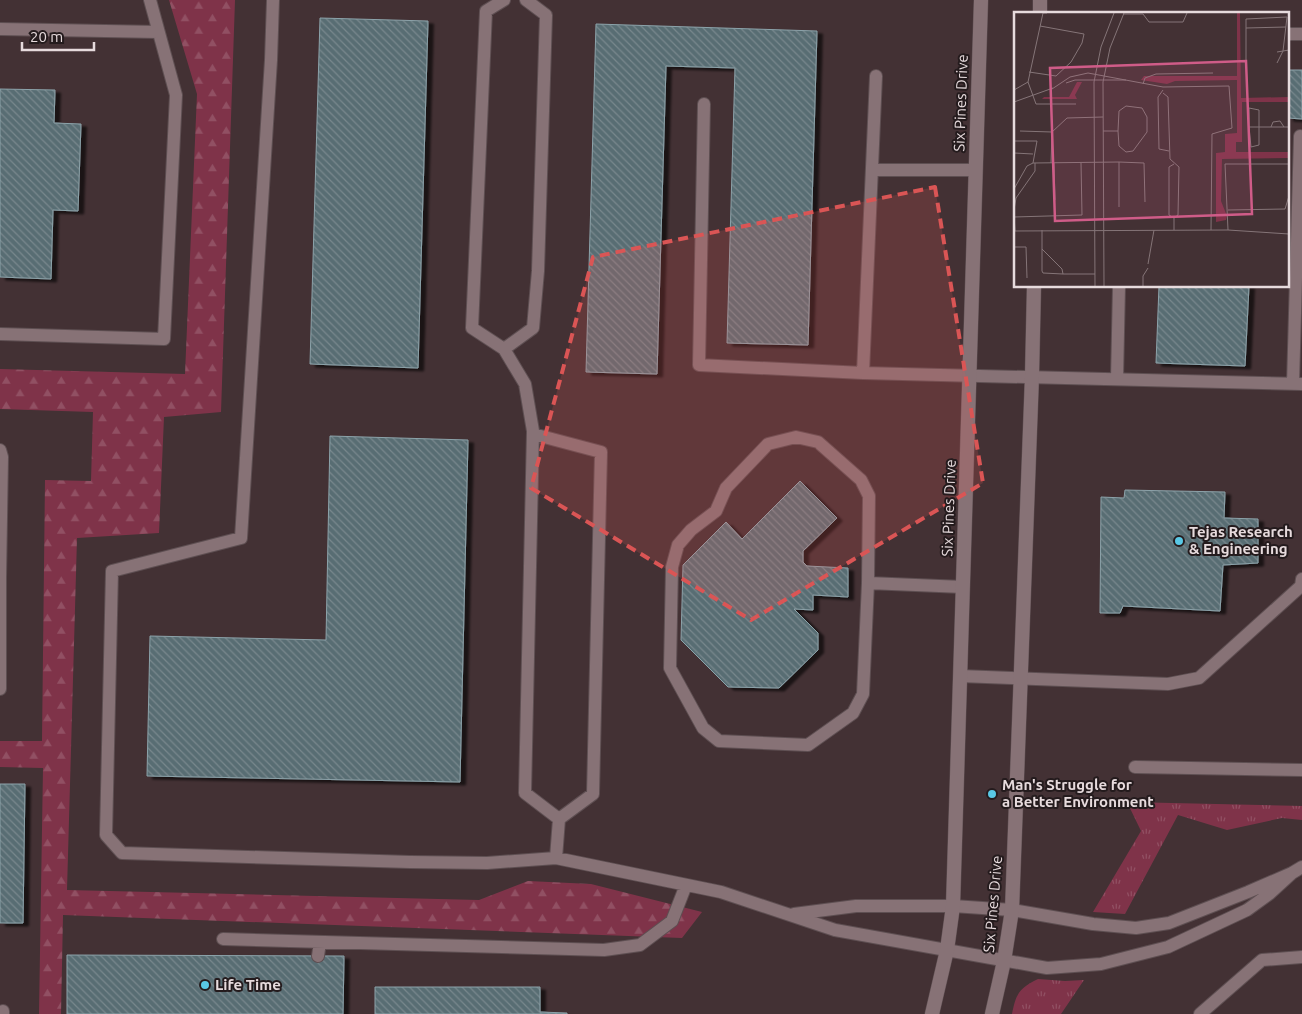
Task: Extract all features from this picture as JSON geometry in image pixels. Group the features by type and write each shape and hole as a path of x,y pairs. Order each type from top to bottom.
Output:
{"street":[{"name":"Six Pines Drive","path":"932,1014 947,950 953,906 970,375 974,170 981,0"},
{"name":"Six Pines Drive","path":"992,1014 1004,961 1012,910 1034,288"}],"lane":[{"path":"0,334 164,339 176,94 150,0"},
{"path":"273,0 271,60 241,538 112,571 106,836 122,853 410,862 488,862 556,858 721,892 836,930 1047,968 1101,964 1168,947 1247,910 1270,894 1297,870"},
{"path":"504,0 486,11 472,328 504,348 525,384 533,434 525,793 559,819"},
{"path":"504,348 533,328 538,271 546,15 526,0"},
{"path":"0,29 158,32"},
{"path":"863,373 876,76"},
{"path":"704,104 699,365 863,373 1297,384 1300,136"},
{"path":"872,170 974,170"},
{"path":"1117,379 1119,288"},
{"path":"533,434 601,452 593,794 559,819 556,858"},
{"path":"796,437 818,442 861,480 869,496 868,583 863,694 853,713 808,745 719,741 703,728 670,668 672,567 678,545 691,530 716,511 726,488 768,444 796,437"},
{"path":"0,450 2,456 0,690"},
{"path":"868,583 963,587"},
{"path":"960,676 1168,684 1199,678 1302,584"},
{"path":"1135,767 1302,770"},
{"path":"790,915 856,906 953,906 1012,910 1093,924 1136,928 1168,923 1248,892 1297,870"},
{"path":"223,939 604,950 640,945 672,922 686,885"},
{"path":"318,956 320,942"},
{"path":"1200,1014 1262,960 1302,957"}],"highlighted area":[{"path":"935,187 983,483 751,620 531,488 593,257"}],"green space":[{"path":"169,0 235,0 221,412 164,417 159,533 77,538 67,890 479,900 528,881 591,884 702,912 682,938 63,915 61,1014 39,1014 43,768 0,767 0,741 42,741 45,480 91,481 93,412 0,409 0,369 185,374 197,94"},
{"path":"1127,802 1302,806 1302,820 1282,818 1227,830 1178,815 1125,914 1093,912 1141,831"},
{"path":"1038,979 1084,980 1061,1014 1012,1014 1019,992 1026,985"}],"building":[{"path":"320,18 428,21 418,368 310,364"},
{"path":"596,24 817,31 808,345 727,343 735,68 666,66 657,374 586,372"},
{"path":"1290,70 1302,70 1302,119 1290,118"},
{"path":"0,89 55,90 54,123 81,124 78,211 53,210 51,279 0,277"},
{"path":"1159,288 1249,288 1245,366 1156,363"},
{"path":"330,436 468,440 460,782 147,776 150,636 326,640"},
{"path":"800,481 837,518 803,551 803,562 807,566 848,568 848,597 813,595 813,610 794,609 818,633 818,650 779,688 728,687 681,640 683,565 726,522 742,539"},
{"name":"Tejas Research & Engineering","path":"1125,490 1225,492 1224,518 1258,519 1258,563 1223,565 1220,611 1123,606 1120,613 1100,613 1101,497 1124,498"},
{"path":"0,784 25,784 23,923 0,923"},
{"name":"Life Time","path":"67,955 344,956 343,1014 67,1014"},
{"path":"375,987 540,987 540,1012 567,1014 375,1014"}],"place":[{"name":"Tejas Research & Engineering","path":"1179,541"},
{"name":"Man's Struggle for a Better Environment","path":"992,794"},
{"name":"Life Time","path":"205,985"}]}
